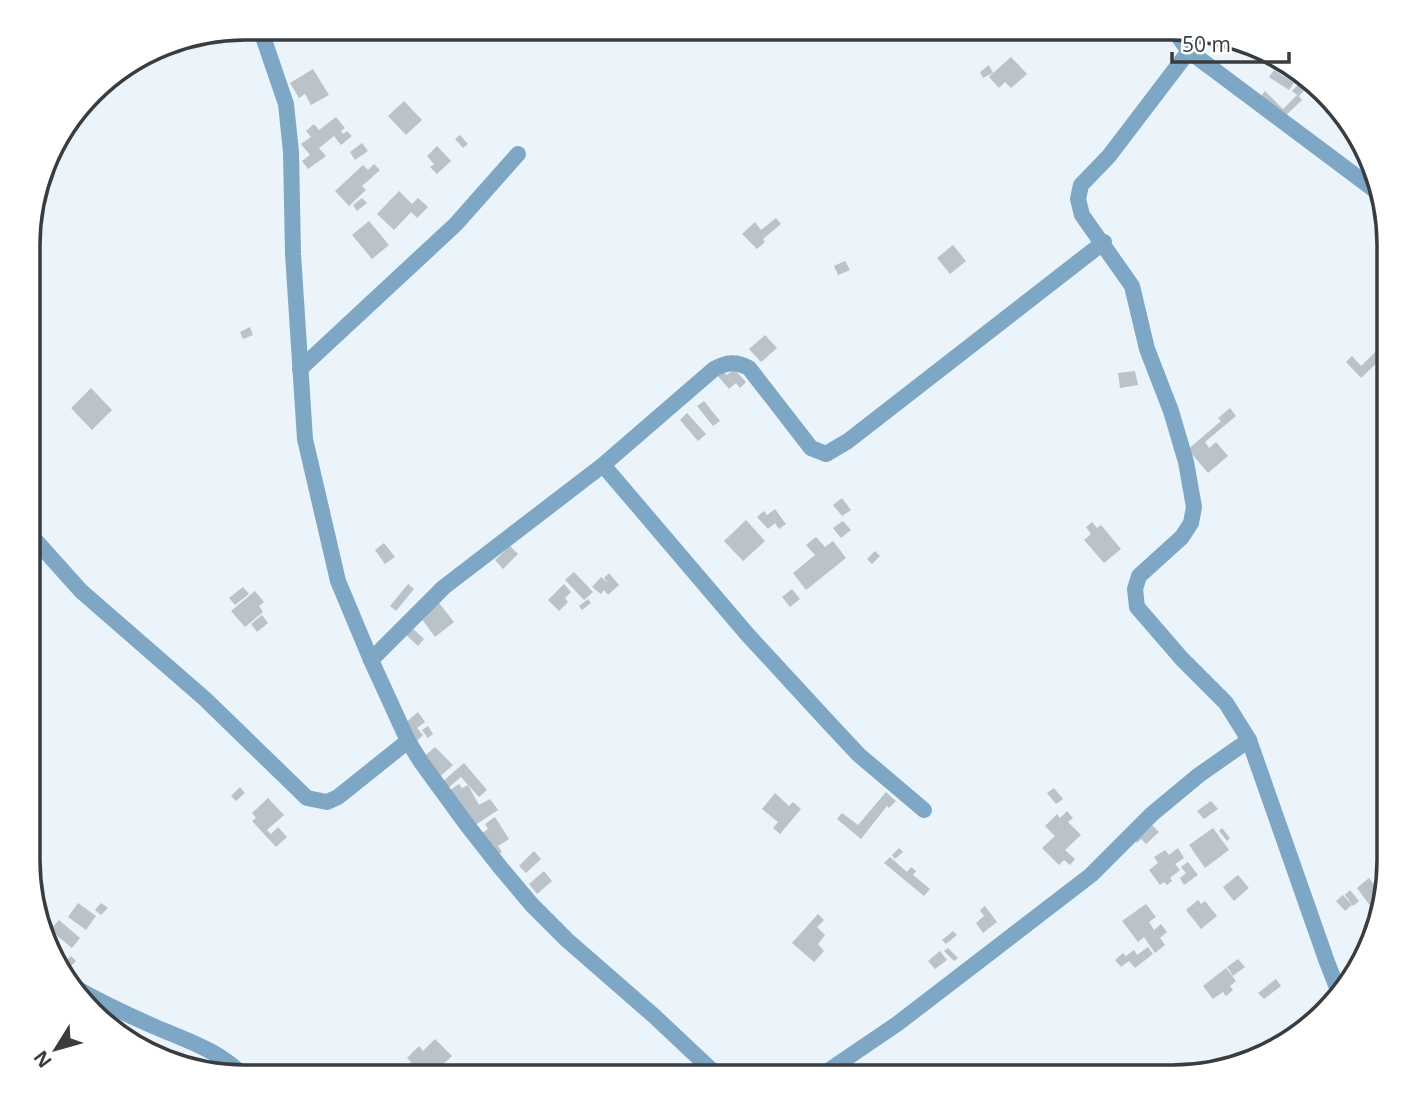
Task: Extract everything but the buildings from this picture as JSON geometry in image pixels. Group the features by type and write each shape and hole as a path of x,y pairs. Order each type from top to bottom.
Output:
{"street":[{"path":"264,41 286,104 291,152 293,254 305,439 338,581 371,660 408,741 467,825 532,905 567,940 653,1014 706,1065"},
{"path":"1181,41 1189,51 1368,185"},
{"path":"1189,51 1110,156 1081,185 1078,199 1082,215 1104,242 1132,286 1147,349 1171,411 1182,449 1194,507 1191,523 1182,537 1139,576 1135,589 1137,607 1182,659 1226,703 1249,740 1335,983"},
{"path":"300,369 456,224 518,154"},
{"path":"371,660 444,587 603,465 714,369 733,362 749,368 811,449 826,454 848,441 1104,242"},
{"path":"603,465 747,634 859,755 924,810"},
{"path":"40,546 81,591 205,699 307,798 327,802 338,797 408,741"},
{"path":"837,1065 897,1024 1091,875 1152,814 1199,775 1249,740"},
{"path":"94,998 230,1064"}]}
